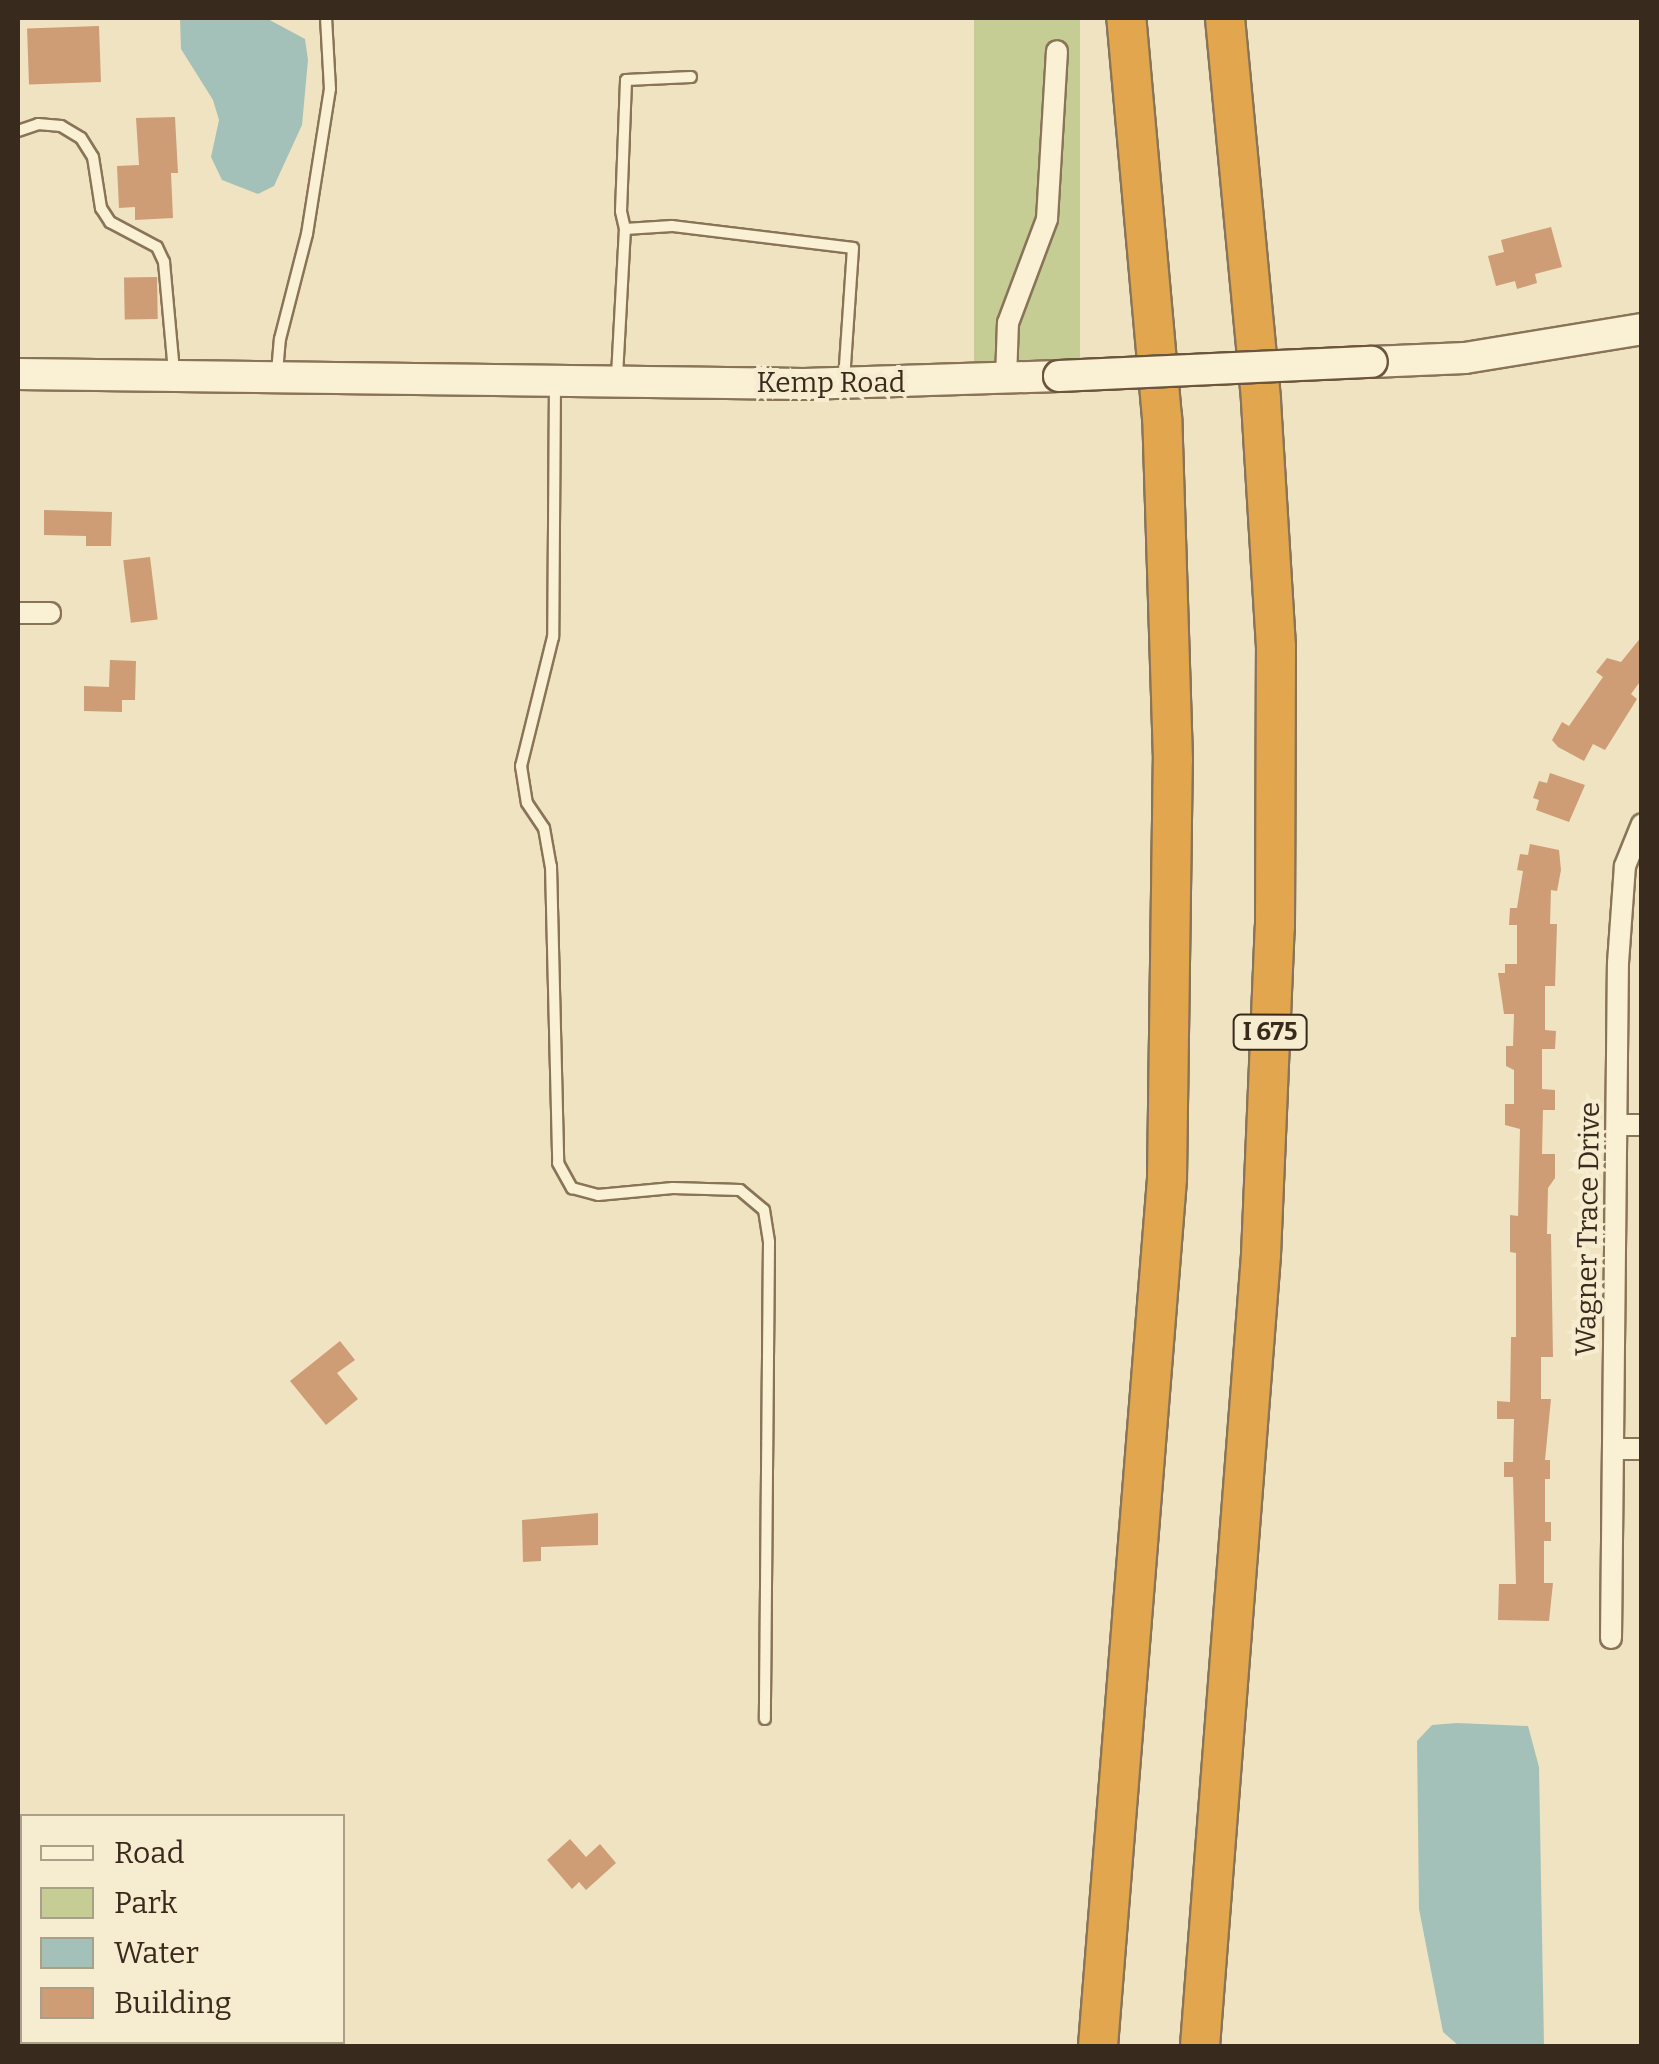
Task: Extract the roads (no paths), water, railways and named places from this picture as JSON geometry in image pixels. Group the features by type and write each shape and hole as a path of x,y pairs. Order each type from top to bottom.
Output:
{"highway":[{"path":"1098,2046 1168,1178 1173,760 1162,437 1126,18"},
{"name":"I 675","path":"1200,2046 1261,1255 1275,927 1276,646 1261,399 1225,18"}],"main road":[{"name":"Kemp Road","path":"18,374 843,384 1465,358 1642,329"}],"street":[{"path":"1006,379 1008,323 1047,219 1057,51"},
{"path":"18,614 50,613"},
{"name":"Wagner Trace Drive","path":"1611,1638 1618,963 1625,866 1642,824"},
{"path":"1617,1124 1642,1125"},
{"path":"1614,1449 1642,1450"}],"lane":[{"path":"276,378 280,340 308,234 330,89 326,18"},
{"path":"617,382 626,80 691,76"},
{"path":"18,131 38,124 60,126 82,138 92,157 101,208 110,222 157,247 164,262 174,376"},
{"path":"624,229 672,226 853,248 843,384"},
{"path":"555,381 553,636 522,766 527,803 544,828 551,866 558,1163 572,1188 598,1195 673,1188 740,1190 764,1210 769,1242 765,1719"}],"water":[{"path":"180,18 266,18 305,39 308,60 302,125 274,186 258,194 222,180 211,157 219,120 213,100 181,49"},
{"path":"1432,1725 1528,1726 1539,1767 1544,2046 1459,2046 1443,2032 1419,1909 1417,1741"}]}
